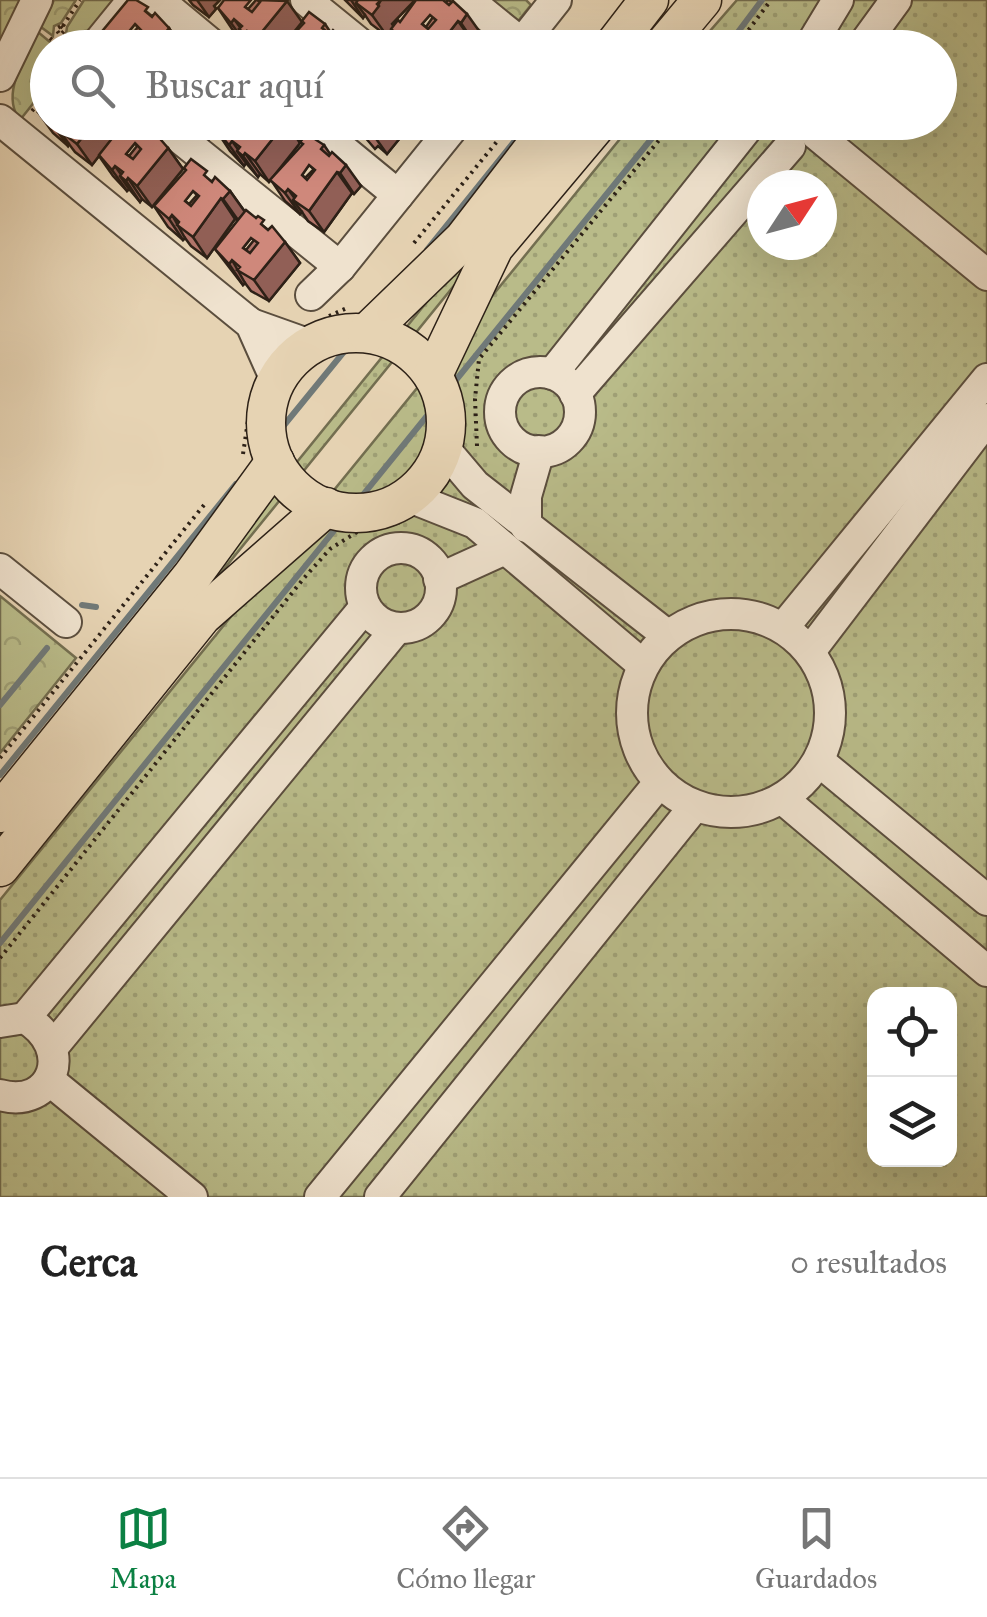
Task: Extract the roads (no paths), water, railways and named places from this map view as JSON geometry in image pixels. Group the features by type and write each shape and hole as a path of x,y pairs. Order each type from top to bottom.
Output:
{"main road":[{"path":"626,30 649,0"},
{"path":"677,30 702,0"},
{"path":"0,812 192,576 258,460 268,397 265,384 281,370 313,318 328,336 364,317 463,240 540,140"},
{"path":"433,375 494,247 584,140"},
{"path":"258,460 309,501 337,512 368,513 396,504 408,508 438,462 446,433 444,403 433,375 413,352 364,317"},
{"path":"0,867 202,616 326,507"}],"street":[{"path":"0,76 37,0"},
{"path":"109,30 133,0"},
{"path":"158,0 194,30"},
{"path":"306,0 342,30"},
{"path":"468,0 502,30"},
{"path":"820,30 838,0"},
{"path":"875,30 896,0"},
{"path":"529,30 548,2"},
{"path":"37,140 251,324 265,384"},
{"path":"182,140 340,267"},
{"path":"331,140 398,195"},
{"path":"251,324 313,318 340,267 442,140"},
{"path":"552,374 739,140"},
{"path":"768,140 777,146 794,140"},
{"path":"575,394 805,140"},
{"path":"818,140 987,275"},
{"path":"528,374 552,374 564,380 575,394 580,416 576,429 558,448 538,451 518,445 508,436 500,413 502,400 516,380 528,374"},
{"path":"783,628 987,379"},
{"path":"811,650 987,419"},
{"path":"442,446 516,538 643,665"},
{"path":"439,579 516,538 538,451"},
{"path":"408,508 475,523 516,538 667,635"},
{"path":"387,551 414,551 426,558 439,579 440,592 431,614 421,623 397,628 374,618 366,607 362,580 375,557 387,551"},
{"path":"0,569 66,622"},
{"path":"4,1103 34,1094 49,1080 55,1060 50,1039 12,1020 366,607"},
{"path":"751,614 783,628 811,650 819,662 832,712 820,762 784,800 740,814 694,807 659,783 636,747 631,705 643,665 667,635 708,615 751,614"},
{"path":"52,1048 397,628"},
{"path":"820,762 987,900"},
{"path":"320,1197 659,783"},
{"path":"784,800 987,971"},
{"path":"380,1197 694,807"},
{"path":"49,1080 192,1197"}],"waterway":[{"path":"740,30 762,0"},
{"path":"427,250 516,140"},
{"path":"0,943 650,140"},
{"path":"263,451 356,337"},
{"path":"0,775 236,484"},
{"path":"82,605 96,607"},
{"path":"0,705 47,648"}]}
